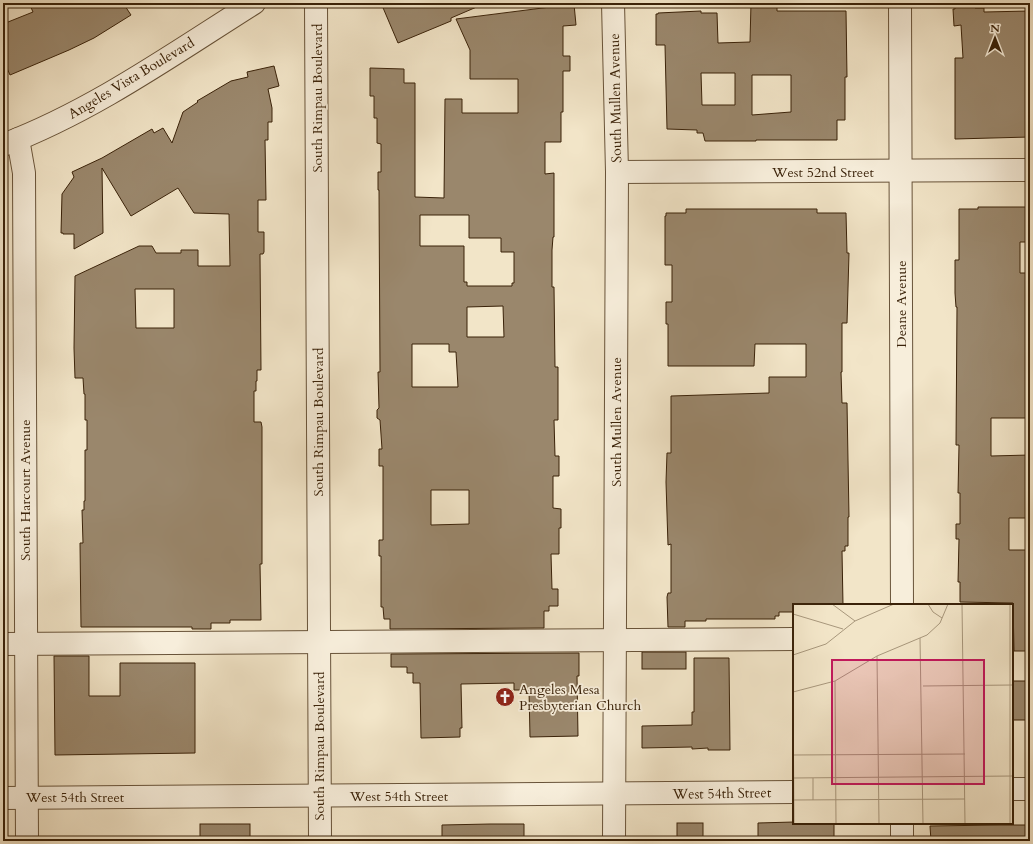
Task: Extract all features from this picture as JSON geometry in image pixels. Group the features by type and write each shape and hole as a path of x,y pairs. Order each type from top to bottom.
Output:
{"street":[{"name":"Angeles Vista Boulevard","path":"10,142 66,117 128,83 254,3"},
{"name":"South Rimpau Boulevard","path":"316,3 320,841"},
{"name":"South Mullen Avenue","path":"612,3 617,172 614,841"},
{"name":"Deane Avenue","path":"900,3 902,604"},
{"name":"South Harcourt Avenue","path":"10,142 24,173 27,841"},
{"name":"West 52nd Street","path":"617,172 1030,170"},
{"path":"3,644 793,639"},
{"path":"1013,789 1030,789"},
{"name":"West 54th Street","path":"3,798 793,792"},
{"path":"902,824 902,841"}],"building":[{"path":"29,3 123,3 131,15 94,38 10,75 3,59 3,24 33,12"},
{"path":"381,3 486,3 451,18 451,21 398,43"},
{"path":"751,3 777,3 777,11 846,11 847,77 845,77 845,120 837,120 837,140 705,141 703,133 697,133 697,130 667,129 665,45 656,45 656,14 701,11 701,13 717,13 718,43 750,42","holes":["701,73 735,73 735,105 702,105","752,75 791,75 791,112 752,115"]},
{"path":"955,3 975,3 975,8 984,8 984,12 1030,11 1030,137 955,139 955,58 963,58 961,25 954,26 953,9 955,9"},
{"path":"574,4 576,25 563,26 563,56 570,56 570,71 563,71 561,142 545,142 545,174 554,173 552,287 554,287 555,367 558,367 558,420 554,420 555,456 559,456 559,476 553,476 553,508 561,509 561,528 559,528 559,554 551,554 552,589 558,589 558,606 549,606 549,611 544,611 544,628 390,629 390,619 384,619 383,607 381,607 381,556 379,556 379,540 383,540 383,466 379,466 379,449 382,449 380,420 377,418 377,410 379,408 378,372 380,372 378,172 381,172 381,144 377,143 377,118 374,118 374,96 370,96 370,68 404,69 404,83 415,83 415,197 444,198 445,99 462,99 462,113 518,113 518,79 470,79 470,50 456,19","holes":["420,215 469,215 469,238 501,238 501,252 514,252 514,283 512,283 512,286 467,286 467,282 464,282 464,246 420,246","503,306 504,337 467,337 467,307","412,344 449,344 449,352 456,352 458,387 412,387","431,490 469,490 469,524 431,525"]},
{"path":"274,66 279,86 268,89 272,108 272,122 268,122 268,140 265,140 266,200 258,200 258,232 264,232 264,252 263,254 260,254 261,370 257,370 256,391 254,391 254,422 261,422 262,427 262,564 260,564 261,620 230,620 230,623 211,623 211,629 192,629 192,627 81,627 80,543 83,543 82,510 84,510 85,501 85,450 87,450 87,420 85,420 85,394 83,378 75,378 75,276 139,246 152,246 156,253 181,253 181,250 198,250 198,266 230,266 229,214 194,213 178,188 131,216 102,168 103,233 74,249 74,234 61,233 62,194 74,177 72,172 102,158 152,129 154,133 163,128 172,143 183,112 198,102 197,101 231,81 248,77 247,72","holes":["135,289 174,289 174,328 136,328"]},
{"path":"978,207 1030,207 1030,242 1020,242 1020,273 1030,273 1030,418 991,418 991,456 1030,455 1030,518 1009,518 1009,550 1030,550 1030,651 1014,651 1013,603 960,602 960,582 958,582 959,539 956,539 956,524 960,524 960,493 958,493 959,445 956,445 957,307 955,293 955,260 959,260 959,209 978,209"},
{"path":"686,209 817,209 817,213 846,213 847,253 849,253 847,323 842,323 841,372 842,403 847,403 849,517 848,546 845,546 845,551 842,551 843,604 793,604 793,612 779,612 779,616 775,616 775,619 706,619 706,621 685,621 685,627 668,627 667,597 668,593 671,593 671,544 668,545 666,482 667,453 671,453 671,396 769,393 769,377 806,377 806,344 755,344 754,366 668,366 668,324 666,324 666,302 672,302 672,265 665,265 665,216 666,213 686,213"},
{"path":"642,652 686,652 686,669 642,669"},
{"path":"579,653 579,676 577,676 578,736 530,737 529,690 514,690 514,683 461,684 462,728 460,728 460,737 421,738 420,683 413,683 413,673 407,673 407,667 391,667 391,654"},
{"path":"54,656 89,656 89,696 120,696 120,663 195,663 195,753 55,755"},
{"path":"694,658 729,658 730,750 708,750 708,748 692,749 692,747 642,748 642,726 692,725 692,712 694,712"},
{"path":"1013,681 1030,681 1030,720 1013,720"},
{"path":"793,822 793,824 834,824 834,841 758,841 758,823"},
{"path":"677,823 703,823 703,841 677,841"},
{"path":"200,824 250,824 250,841 200,841"},
{"path":"524,824 524,841 442,841 442,825"},
{"path":"1030,825 1030,841 931,841 930,826"}],"place":[{"name":"Angeles Mesa Presbyterian Church","path":"505,697"}]}
